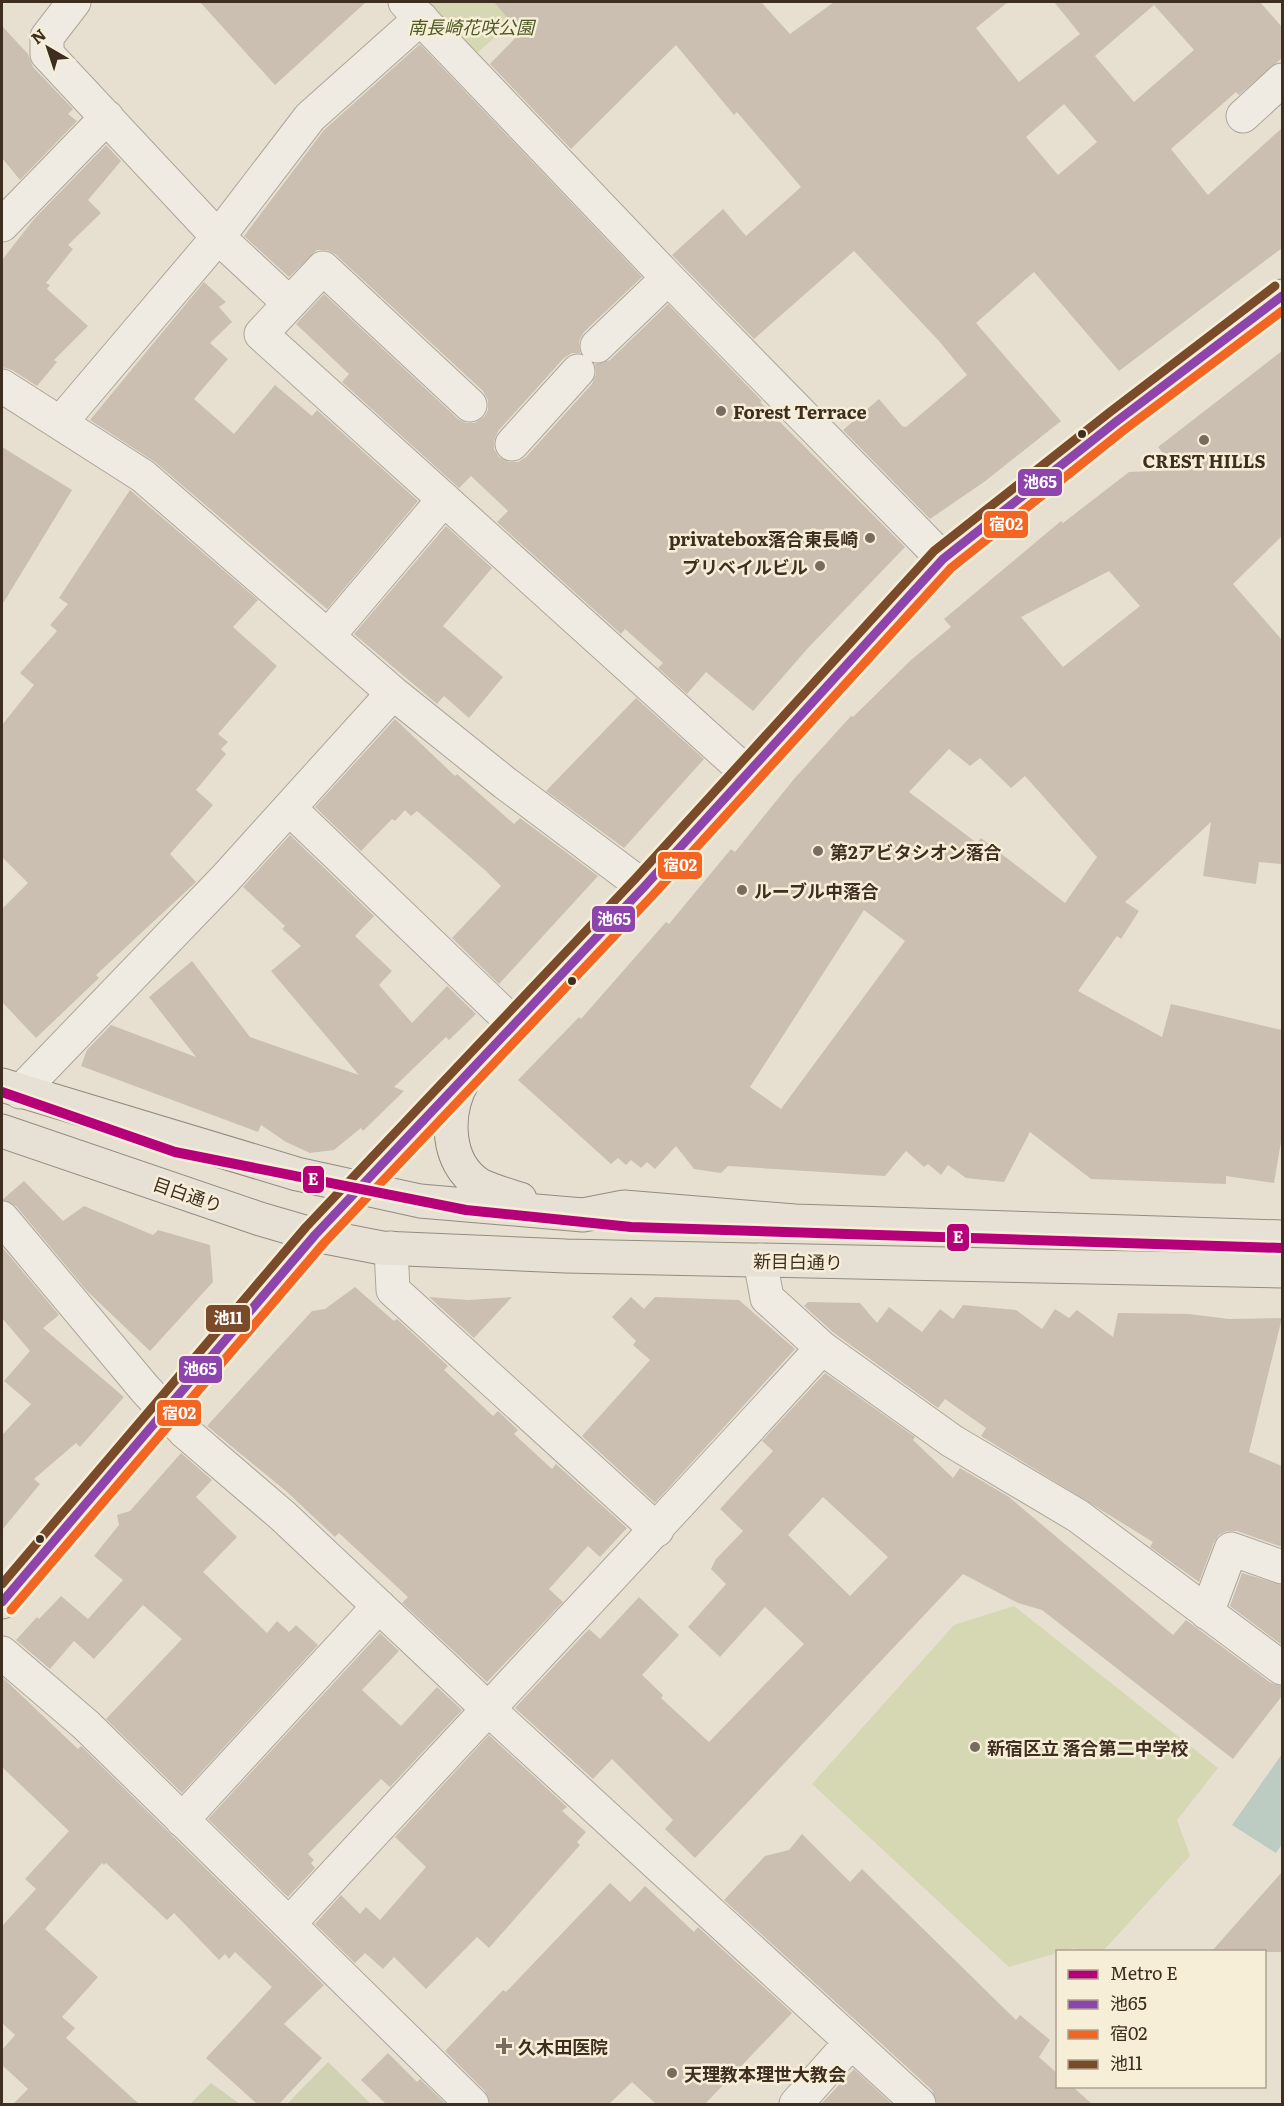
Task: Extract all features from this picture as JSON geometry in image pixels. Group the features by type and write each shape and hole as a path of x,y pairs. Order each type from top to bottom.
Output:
{"main road":[{"path":"2,1602 315,1235 644,887 943,559 1117,421 1282,296"},
{"path":"470,1069 459,1088 451,1121 452,1143 466,1174 481,1185 505,1194 583,1215"},
{"path":"11,1088 297,1174 420,1201 583,1215 624,1207 795,1221 1282,1237"},
{"name":"目白通り","path":"2,1131 315,1235"},
{"name":"新目白通り","path":"315,1235 391,1248 566,1256 1282,1271"}],"street":[{"path":"74,2 47,37 47,54 218,237 289,303"},
{"path":"60,422 218,237 310,117 413,10 668,278 943,559"},
{"path":"1243,116 1282,80"},
{"path":"2,225 107,117"},
{"path":"470,405 323,268 261,334 748,774"},
{"path":"597,346 668,278"},
{"path":"512,444 578,371"},
{"path":"2,386 143,476 393,693 505,783 644,887"},
{"path":"327,636 444,499"},
{"path":"11,1088 290,809 393,693"},
{"path":"290,809 514,1024"},
{"path":"2,1218 166,1412 283,1516 487,1708 920,2104"},
{"path":"391,1248 393,1290 657,1530"},
{"path":"760,1260 766,1298 822,1348 952,1441 1078,1516 1282,1668"},
{"path":"289,1924 487,1708 657,1530 822,1348"},
{"path":"1208,1613 1231,1549 1282,1567"},
{"path":"182,1820 379,1606"},
{"path":"2,1653 86,1725 472,2104"},
{"path":"796,2104 851,2042"}],"green space":[{"name":"南長崎花咲公園","path":"416,2 535,2 469,60"},
{"path":"1014,1606 1218,1768 1177,1820 1190,1856 1104,1950 1074,1948 1056,1950 1056,1953 1009,1967 812,1784 954,1625"},
{"path":"328,2062 371,2104 287,2104"},
{"path":"211,2083 240,2104 190,2104"}],"shaded area":[{"path":"1282,1754 1282,1844 1276,1853 1232,1825"}],"building":[{"path":"200,2 366,2 275,85"},
{"path":"494,2 761,2 790,34 834,2 1008,2 976,28 1019,82 1080,34 1054,2 1260,2 1282,27 1282,58 1239,95 1236,92 1171,149 1208,195 1282,128 1282,248 1119,371 1034,272 976,323 1061,421 984,482 930,519 843,430 879,399 902,426 906,427 967,375 939,341 854,251 754,339 672,255 723,209 746,236 801,187 737,112 734,115 676,45 571,149 490,64 520,33","holes":["1154,5 1194,50 1134,102 1095,56","1064,104 1097,142 1058,175 1026,137"]},
{"path":"2,26 28,54 33,67 73,109 68,114 77,121 20,180 2,158"},
{"path":"420,44 642,277 584,332 579,341 580,353 572,353 564,358 498,431 494,449 499,457 509,462 518,462 526,457 592,384 596,374 595,364 610,360 668,304 762,401 760,402 905,547 808,648 753,711 706,672 687,694 658,668 663,663 625,629 621,634 497,522 508,511 471,476 459,488 342,382 349,374 296,324 324,294 458,419 466,423 475,423 484,417 488,410 488,400 483,391 335,254 327,250 317,250 289,277 244,236 324,130"},
{"path":"106,145 121,161 88,200 101,213 68,245 73,249 46,283 50,285 47,289 88,326 54,360 57,362 37,386 12,370 2,367 2,260 34,219"},
{"path":"204,282 226,302 219,307 232,322 210,343 228,359 194,399 234,434 275,385 312,416 317,410 418,501 327,609 155,462 90,420"},
{"path":"1282,351 1282,536 1233,584 1282,640 1282,864 1259,862 1256,884 1203,876 1211,822 1125,902 1139,911 1121,939 1117,936 1078,991 1162,1037 1171,1004 1282,1030 1282,1136 1274,1183 1226,1176 1226,1184 1091,1179 1030,1132 1004,1182 966,1178 948,1165 941,1175 928,1164 924,1167 906,1151 885,1176 728,1166 721,1173 694,1169 676,1146 655,1169 647,1162 641,1168 631,1160 626,1165 618,1158 611,1164 518,1080 579,1017 581,1019 666,922 669,924 731,849 735,852 794,779 851,716 853,717 911,660 951,627 944,619 1061,521 1063,523 1129,472 1176,470 1158,447","holes":["1109,571 1140,606 1063,667 1021,617","949,749 970,766 980,758 1011,788 1025,776 1097,857 1065,903 981,838 977,843 909,792","864,910 905,941 781,1109 750,1087"]},
{"path":"2,447 72,490 2,605"},
{"path":"130,490 258,600 233,627 277,666 218,734 228,742 221,749 226,754 196,790 213,805 170,854 196,882 96,975 99,978 36,1038 2,1002 2,909 28,883 2,857 2,725 34,685 20,673 57,631 50,625 68,604 59,598"},
{"path":"446,526 492,568 443,626 503,677 469,718 444,696 437,704 354,634"},
{"path":"636,698 704,759 624,848 546,791"},
{"path":"395,719 455,776 457,774 514,824 520,818 598,876 499,984 452,938 501,886 486,871 417,811 411,816 405,810 395,821 392,819 361,851 315,807"},
{"path":"290,835 374,916 355,936 392,971 379,985 412,1023 447,986 476,1014 449,1040 446,1037 394,1087 404,1091 363,1131 361,1128 334,1150 310,1153 286,1142 261,1125 258,1132 81,1066 87,1050 111,1025 196,1057 149,997 192,961 250,1037 359,1075 271,971 301,946 282,929 285,926 243,887"},
{"path":"24,1181 63,1221 84,1206 153,1235 158,1230 210,1245 213,1282 150,1351 87,1291 16,1206 2,1200"},
{"path":"2,1247 59,1315 43,1328 124,1397 80,1447 76,1443 34,1479 40,1484 2,1530 2,1435 31,1404 4,1381 30,1351 2,1318"},
{"path":"355,1287 394,1321 397,1319 448,1366 444,1370 493,1416 498,1411 518,1430 514,1434 552,1469 556,1464 627,1528 600,1557 588,1546 549,1589 563,1602 487,1682 402,1603 408,1597 339,1533 335,1537 287,1492 207,1426 312,1311 325,1309"},
{"path":"429,1297 468,1300 512,1297 474,1338"},
{"path":"631,1297 644,1309 655,1297 739,1300 795,1349 655,1503 582,1436 650,1360 633,1345 636,1341 612,1317"},
{"path":"808,1302 860,1303 877,1323 889,1307 922,1332 940,1309 953,1319 963,1305 1016,1310 1042,1329 1055,1309 1069,1318 1077,1310 1113,1337 1118,1313 1189,1314 1229,1319 1282,1318 1249,1452 1282,1466 1282,1547 1237,1531 1227,1531 1219,1535 1214,1542 1199,1582 1150,1547 1153,1542 981,1436 986,1428 945,1399 938,1408 834,1333 804,1306"},
{"path":"825,1373 915,1437 913,1440 953,1478 960,1468 1009,1497 1173,1635 1186,1620 1271,1683 1282,1686 1282,1696 1233,1759 1042,1610 1018,1603 963,1574 695,1858 665,1829 673,1820 612,1759 593,1779 515,1708 589,1629 600,1639 639,1597 679,1635 642,1675 663,1695 661,1698 709,1742 804,1644 765,1607 720,1657 688,1627 726,1584 711,1569 716,1559 743,1531 720,1509 773,1451 762,1441","holes":["823,1497 888,1557 850,1596 788,1535"]},
{"path":"181,1453 212,1480 196,1497 237,1537 203,1572 267,1633 277,1621 289,1632 296,1625 318,1645 182,1793 106,1719 182,1639 143,1605 94,1659 74,1641 50,1669 16,1640 61,1596 88,1619 123,1580 94,1556 119,1525 117,1515 130,1511"},
{"path":"1242,1573 1282,1585 1282,1645 1230,1606"},
{"path":"380,1633 399,1651 362,1690 401,1726 437,1687 462,1710 390,1787 381,1779 308,1854 314,1860 311,1863 315,1868 288,1897 208,1819"},
{"path":"2,1677 78,1749 81,1746 324,1985 284,2024 322,2058 279,2104 257,2104 206,2058 272,1987 235,1952 229,1959 225,1954 219,1960 174,1913 167,1920 106,1863 104,1865 102,1863 45,1929 98,1977 62,2017 75,2028 66,2038 139,2104 13,2104 28,2089 2,2065 2,2050 15,2035 2,2023 2,1926 36,1889 25,1879 69,1831 2,1767"},
{"path":"489,1735 567,1807 562,1811 586,1832 577,1842 580,1845 489,1948 477,1937 426,1989 394,1957 383,1969 365,1953 355,1963 315,1924 341,1895 360,1914 366,1907 380,1920 426,1867 395,1837"},
{"path":"802,1834 850,1882 862,1869 1016,2020 1020,2015 1050,2040 1039,2057 1056,2072 1056,2088 1074,2088 1092,2104 937,2104 932,2090 724,1900 765,1856 789,1850"},
{"path":"1282,1872 1282,1952 1213,1950"},
{"path":"610,1883 630,1902 645,1886 694,1932 698,1927 792,2013 705,2104 656,2104 632,2082 609,2104 490,2104 485,2091 445,2051 503,1990 506,1992"},
{"path":"388,2053 417,2082 420,2079 446,2104 386,2104 361,2080"},
{"path":"854,2069 892,2104 821,2104"}],"metro line":[{"name":"E","path":"2,1092 175,1152 466,1210 631,1227 1282,1248"}],"transit line":[{"name":"池11","path":"2,1584 306,1227 635,879 934,551 1275,286"},
{"name":"池65","path":"2,1602 315,1235 644,887 943,559 1117,421 1282,296"},
{"name":"宿02","path":"11,1610 324,1243 653,895 951,568 1124,430 1282,311"}],"place":[{"name":"Forest Terrace","path":"721,411"},
{"name":"CREST HILLS","path":"1204,440"},
{"name":"privatebox落合東長崎","path":"870,538"},
{"name":"プリベイルビル","path":"820,566"},
{"name":"第2アビタシオン落合","path":"818,851"},
{"name":"ルーブル中落合","path":"742,890"},
{"name":"新宿区立 落合第二中学校","path":"975,1747"},
{"name":"久木田医院","path":"504,2046"},
{"name":"天理教本理世大教会","path":"672,2073"}]}
